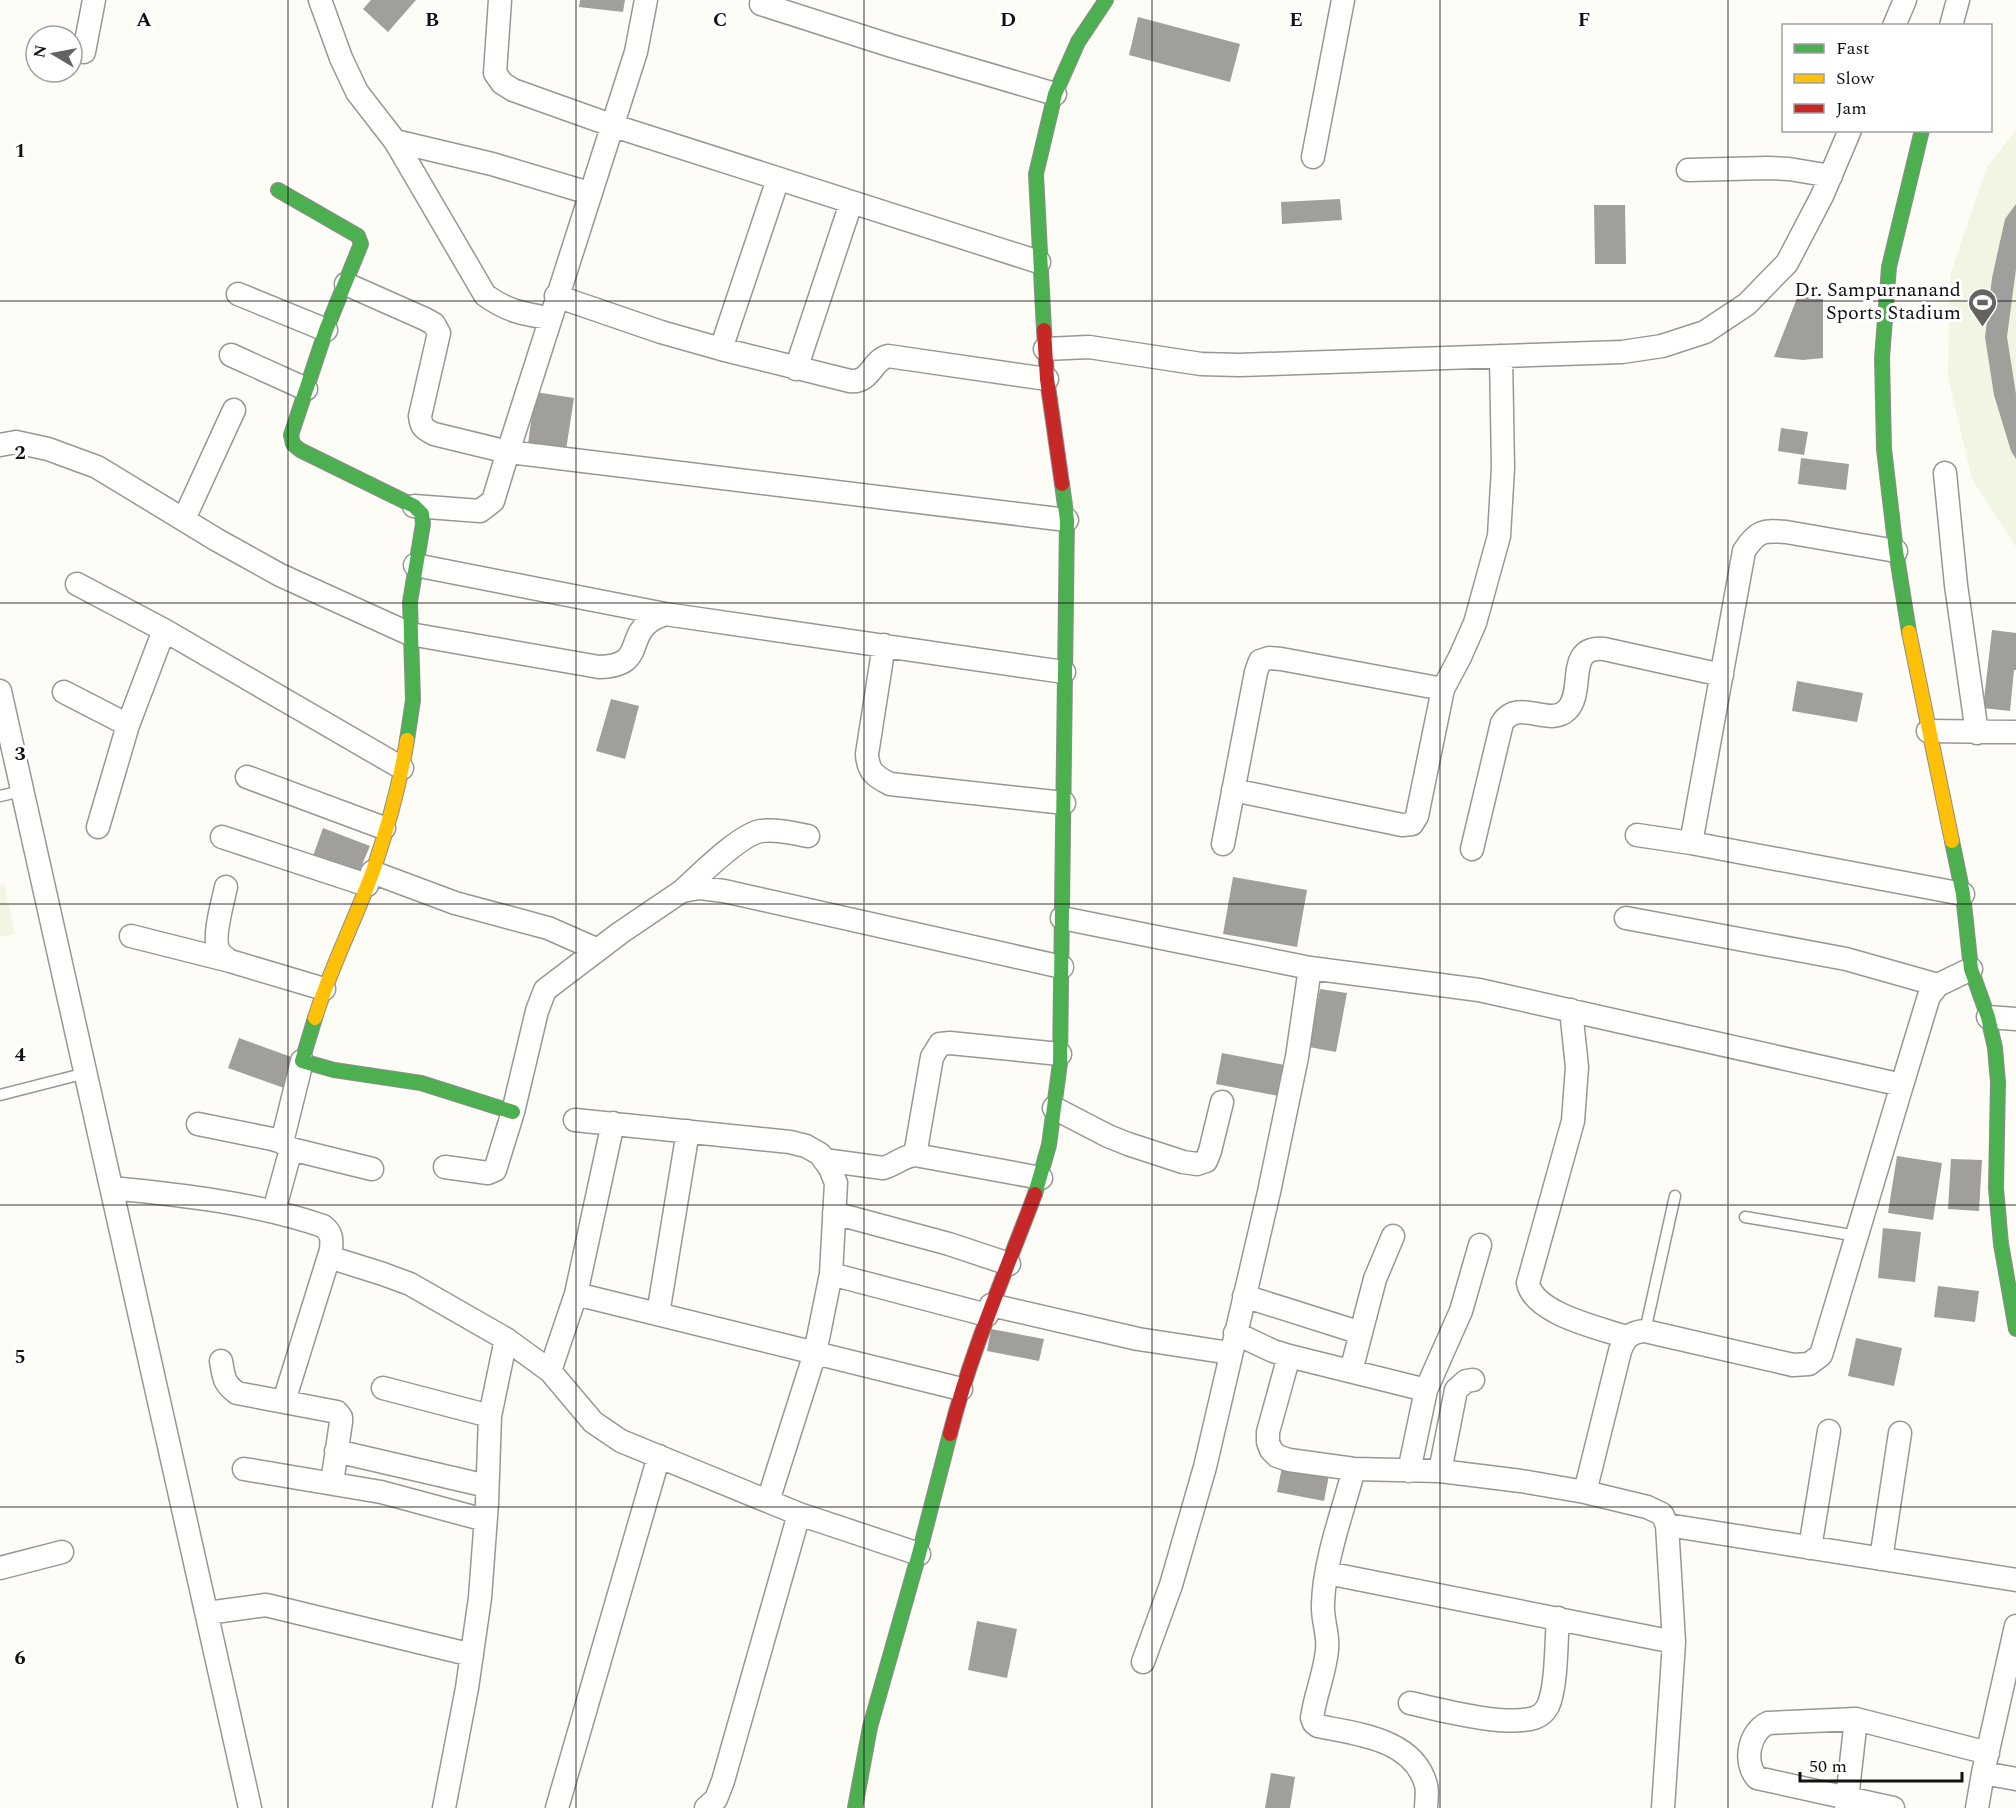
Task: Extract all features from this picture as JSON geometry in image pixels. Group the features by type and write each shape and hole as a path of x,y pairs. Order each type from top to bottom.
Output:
{"street":[{"path":"84,52 94,0"},
{"path":"320,0 341,58 357,92 395,141 485,295 500,306 517,313 549,318"},
{"path":"500,0 495,73 502,83 513,90 611,125 1039,262"},
{"path":"414,506 480,510 493,501 556,296 636,52 646,0"},
{"path":"855,1808 870,1727 919,1554 961,1389 989,1310 1041,1178 1049,1145 1060,1054 1067,520 1047,379 1036,174 1055,94 1078,42 1106,0"},
{"path":"1313,157 1343,0"},
{"path":"1895,24 1905,0"},
{"path":"1952,24 1958,0"},
{"path":"761,4 892,46 1055,94"},
{"path":"1045,349 1089,347 1201,364 1239,365 1622,351 1662,346 1705,332 1747,304 1787,263 1822,196 1849,132"},
{"path":"1922,132 1889,267 1882,358 1884,449 1911,651 1963,894 1971,969 1988,1017 1995,1048 1998,1082 1996,1188 2001,1244 2016,1329"},
{"path":"395,141 492,164 589,193"},
{"path":"1688,170 1767,168 1831,176"},
{"path":"721,349 778,179"},
{"path":"274,1211 302,1061 324,989 369,879 402,768 413,700 410,602 423,524 422,514 414,506 300,450 293,444 291,435 306,388 326,330 361,244 358,236 279,189"},
{"path":"796,369 851,203"},
{"path":"346,284 434,324 439,333 420,416 420,424 434,434 508,452 1067,520"},
{"path":"238,294 326,330"},
{"path":"556,296 661,332 796,369 858,382 872,371 877,361 888,356 1047,379"},
{"path":"231,355 306,388"},
{"path":"1233,790 1402,825 1412,824 1417,816 1443,689 1475,622 1499,536 1503,468 1501,356"},
{"path":"184,519 234,410"},
{"path":"0,445 16,442 48,449 97,467 280,575 410,634 599,667 616,667 630,657 640,634 650,621 665,614"},
{"path":"1945,473 1956,585 1977,733"},
{"path":"1691,843 1744,551 1753,536 1768,530 1896,550"},
{"path":"415,565 665,614 1064,672"},
{"path":"77,584 164,630 402,768"},
{"path":"98,826 128,724 164,630"},
{"path":"884,645 867,754 870,771 877,778 890,783 1064,803"},
{"path":"1472,849 1502,723 1507,715 1514,712 1550,715 1560,714 1567,710 1585,652 1592,648 1604,649 1722,675"},
{"path":"1223,844 1260,661 1269,658 1281,659 1443,689"},
{"path":"0,691 250,1808"},
{"path":"64,692 128,724"},
{"path":"1928,731 2016,732"},
{"path":"247,777 384,828"},
{"path":"445,1167 488,1173 495,1170 513,1112 537,1011 545,990 682,891 744,838 758,831 775,830 808,836"},
{"path":"1637,835 1963,894"},
{"path":"222,837 548,928 598,950"},
{"path":"226,886 217,946 220,953 230,961"},
{"path":"682,891 700,888 724,891 1062,967"},
{"path":"1062,918 1310,968 1479,990 1902,1085"},
{"path":"1626,918 1846,959 1938,985"},
{"path":"131,936 230,961 324,989"},
{"path":"1143,1662 1170,1586 1205,1467 1269,1191 1297,1057 1310,968"},
{"path":"1571,1010 1577,1066 1573,1121 1528,1275 1529,1290 1552,1311 1636,1334 1792,1365 1809,1364 1821,1355 1929,996 1938,985 1971,969"},
{"path":"1988,1017 2016,1018"},
{"path":"915,1155 932,1057 940,1044 950,1043 1060,1054"},
{"path":"302,1061 334,1070 421,1083 513,1112"},
{"path":"1054,1108 1128,1144 1183,1162 1197,1164 1206,1161 1222,1102"},
{"path":"575,1120 790,1142 806,1146 820,1154 830,1167 836,1183 831,1274 815,1353 768,1501"},
{"path":"550,1371 576,1294 614,1123"},
{"path":"198,1124 372,1169"},
{"path":"658,1314 688,1131"},
{"path":"824,1160 883,1168 892,1166 905,1157 915,1155 1041,1178"},
{"path":"111,1188 189,1196 274,1211 323,1226 330,1231 332,1239 329,1257 284,1401"},
{"path":"834,1213 949,1244 1009,1264"},
{"path":"1351,1371 1375,1279 1393,1236"},
{"path":"1409,1471 1426,1390 1461,1311 1480,1245"},
{"path":"329,1257 410,1284 506,1339 550,1371 592,1422 621,1442 800,1514 919,1554"},
{"path":"831,1274 989,1310 1138,1339 1233,1343 1426,1390"},
{"path":"576,1294 961,1389"},
{"path":"1244,1296 1361,1333"},
{"path":"1585,1492 1620,1351 1636,1334"},
{"path":"444,1808 480,1598 488,1486 490,1416 506,1339"},
{"path":"1289,1356 1268,1432 1270,1450 1277,1456 1289,1460 1354,1469 1440,1471 1521,1481 1585,1492 1647,1507 1662,1514 1667,1525 1674,1642 1662,1808"},
{"path":"221,1361 224,1380 228,1387 237,1393 337,1412 341,1417 332,1483"},
{"path":"1440,1471 1456,1390 1466,1381 1473,1380"},
{"path":"383,1388 490,1416"},
{"path":"1810,1548 1829,1431"},
{"path":"1881,1558 1900,1433"},
{"path":"336,1451 488,1486"},
{"path":"557,1808 659,1456"},
{"path":"244,1469 381,1492 485,1520"},
{"path":"1354,1469 1327,1573 1323,1606 1327,1651 1312,1718 1318,1726 1384,1742 1412,1757 1426,1787 1426,1808"},
{"path":"706,1808 716,1799 723,1781 800,1514"},
{"path":"1667,1525 2016,1580"},
{"path":"0,1569 62,1552"},
{"path":"1327,1573 1674,1642"},
{"path":"207,1613 266,1605 472,1655"},
{"path":"1410,1703 1506,1720 1533,1719 1542,1715 1547,1708 1551,1694 1558,1618"},
{"path":"1977,1808 2016,1626"},
{"path":"1847,1803 1856,1719"},
{"path":"1893,1808 1847,1803 1757,1778 1750,1765 1751,1747 1756,1731 1768,1723 1856,1719 1986,1762 2016,1779"}],"lane":[{"path":"0,796 22,791"},
{"path":"0,1095 86,1073"},
{"path":"1636,1334 1675,1196"},
{"path":"1745,1217 1857,1236"}],"green space":[{"name":"Dr. Sampurnanand Sports Stadium","path":"2016,130 2016,547 1972,479 1948,377 1950,276 1987,167"},
{"path":"4,884 15,934 0,937 0,885"}],"building":[{"path":"371,0 416,0 388,32 363,9"},
{"path":"580,0 625,0 623,12 579,7"},
{"path":"1138,17 1240,44 1230,82 1129,55"},
{"path":"1340,199 1342,220 1282,224 1281,202"},
{"path":"2016,204 2016,269 2007,337 2016,394 2016,459 2011,451 1994,395 1985,337 1992,278 2005,219"},
{"path":"1594,205 1625,205 1626,264 1595,264"},
{"path":"1799,293 1823,299 1823,358 1803,360 1774,357"},
{"path":"535,392 574,398 566,450 528,444"},
{"path":"1781,428 1808,432 1804,455 1778,451"},
{"path":"1801,458 1849,464 1846,490 1798,484"},
{"path":"1992,630 2016,633 2016,670 2014,670 2010,711 1983,708"},
{"path":"1797,681 1863,693 1857,722 1792,711"},
{"path":"611,699 639,706 625,759 596,751"},
{"path":"323,828 370,846 358,874 313,856"},
{"path":"1233,877 1307,890 1297,947 1223,934"},
{"path":"1320,989 1347,993 1336,1052 1309,1047"},
{"path":"239,1038 294,1058 284,1088 228,1068"},
{"path":"1222,1053 1290,1066 1284,1097 1216,1084"},
{"path":"1897,1156 1942,1163 1933,1220 1888,1213"},
{"path":"1951,1159 1982,1160 1979,1211 1948,1209"},
{"path":"1883,1228 1921,1232 1915,1282 1878,1278"},
{"path":"1938,1286 1979,1291 1975,1322 1934,1317"},
{"path":"991,1329 1044,1339 1039,1361 987,1351"},
{"path":"1856,1338 1902,1348 1894,1386 1848,1376"},
{"path":"1282,1467 1329,1475 1324,1501 1277,1492"},
{"path":"977,1621 1017,1629 1007,1678 968,1670"},
{"path":"1271,1773 1295,1777 1290,1808 1265,1808"}],"traffic: fast":[{"path":"1044,330 1036,174 1055,94 1078,42 1106,0"},
{"path":"1909,632 1896,551 1884,449 1882,358 1889,267 1922,132"},
{"path":"278,190 358,236 361,244 326,330 291,435 293,444 300,450 414,506 422,514 423,524 410,602 413,700 407,740"},
{"path":"1035,1194 1049,1145 1060,1063 1067,520 1062,484"},
{"path":"1952,841 1963,894 1971,969 1988,1017 1995,1048 1998,1082 1996,1188 2001,1244 2016,1329"},
{"path":"315,1018 302,1061 334,1070 421,1083 513,1112"},
{"path":"855,1808 870,1727 950,1434"}],"traffic: slow":[{"path":"1909,632 1952,841"},
{"path":"315,1018 379,852 389,821 407,740"}],"traffic: jam":[{"path":"1044,330 1047,379 1062,484"},
{"path":"950,1434 978,1343 1035,1194"}],"place":[{"name":"Dr. Sampurnanand Sports Stadium","path":"1982,328"}]}
